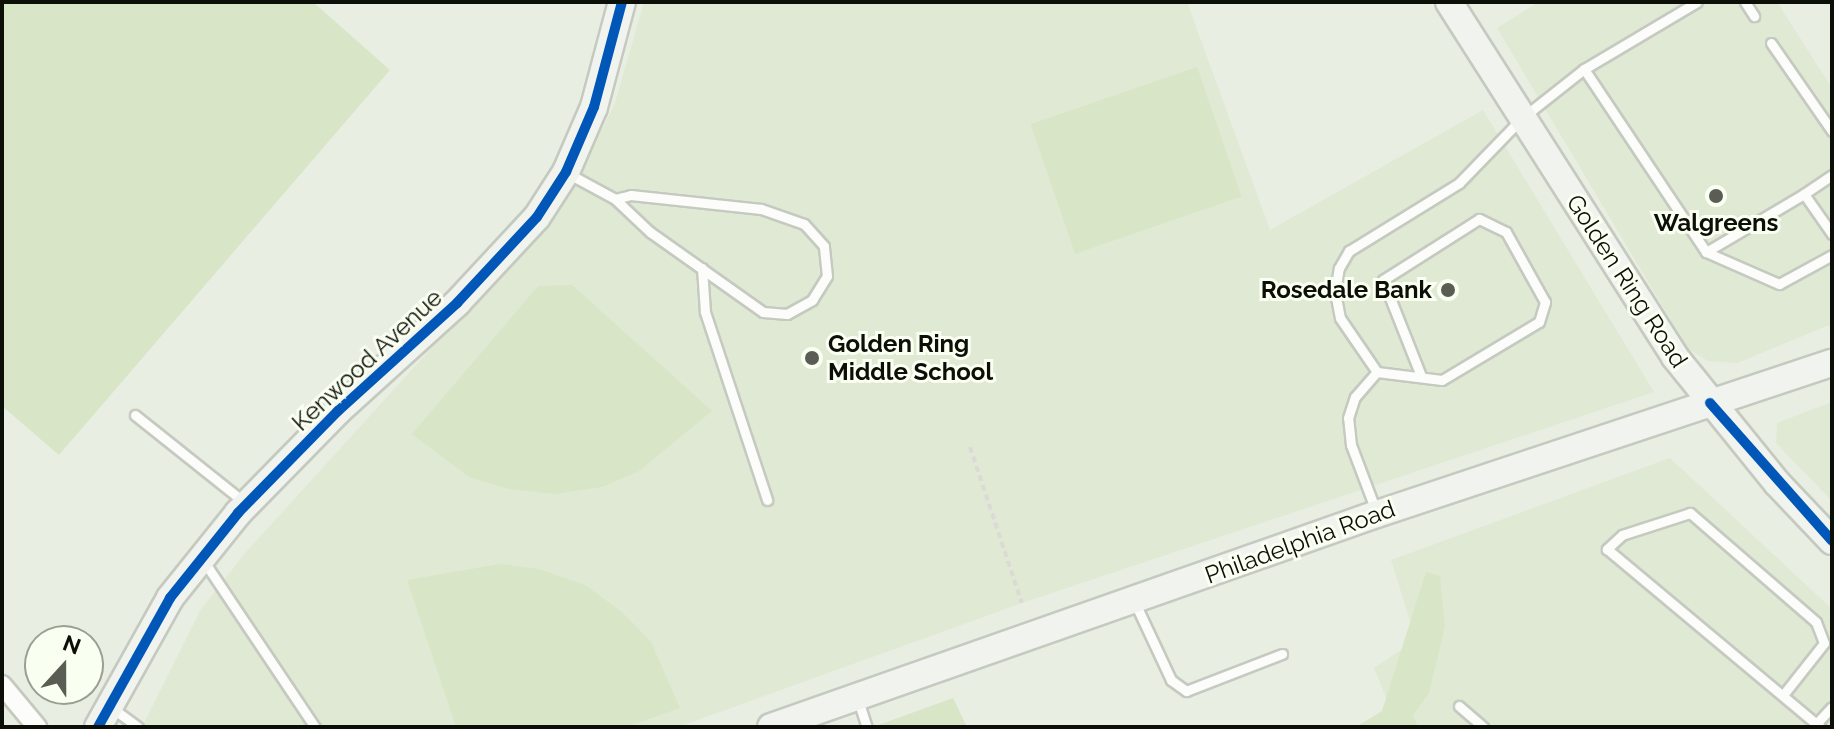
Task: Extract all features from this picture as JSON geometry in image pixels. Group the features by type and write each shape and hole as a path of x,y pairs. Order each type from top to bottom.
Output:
{"main road":[{"name":"Kenwood Avenue","path":"104,717 170,598 201,557 247,504 497,263 566,172 606,72 622,2"},
{"name":"Golden Ring Road","path":"1449,2 1666,344 1710,403 1832,541"},
{"name":"Philadelphia Road","path":"771,727 1377,514 1832,363"}],"street":[{"path":"2,685 37,727"}],"lane":[{"path":"1377,372 1340,318 1335,292 1339,268 1349,251 1373,233 1459,183 1522,118 1584,69 1697,2"},
{"path":"1745,2 1754,16"},
{"path":"1771,43 1832,131"},
{"path":"1584,69 1706,252 1779,284 1832,255"},
{"path":"566,172 615,199 763,312 787,314 812,300 827,276 824,246 804,224 761,209 631,195 615,199"},
{"path":"1706,252 1832,175"},
{"path":"1804,194 1832,234"},
{"path":"1377,372 1442,380 1539,322 1545,302 1506,232 1479,219 1383,280 1421,376"},
{"path":"702,268 705,312 767,500"},
{"path":"1377,372 1355,397 1348,418 1351,445 1377,514"},
{"path":"135,415 247,504"},
{"path":"1783,695 1824,643 1816,622 1690,513 1622,535 1607,549 1818,725 1832,707"},
{"path":"201,557 315,727"},
{"path":"1133,600 1171,680 1186,691 1282,654"},
{"path":"857,697 867,727"},
{"path":"1459,706 1483,727"},
{"path":"104,717 138,727"}],"path":[{"path":"970,447 1022,603"}],"shaded area":[{"path":"2,2 313,2 390,70 59,455 2,406"},
{"name":"Golden Ring Middle School","path":"644,2 1187,2 1270,230 1483,110 1654,392 1022,603 678,727 142,727 201,609 247,551 569,197 615,103"},
{"path":"1539,2 1777,2 1832,88 1832,324 1737,363 1708,361 1688,349 1497,28"},
{"path":"1197,67 1242,197 1075,254 1031,124"},
{"path":"572,285 712,411 639,471 602,487 554,494 509,489 469,477 412,434 538,286"},
{"path":"1832,402 1832,501 1776,443 1777,423"},
{"path":"1670,458 1832,609 1832,727 1398,727 1374,668 1416,640 1391,560"},
{"path":"500,564 539,569 585,585 622,612 651,642 680,708 626,727 456,727 407,580"},
{"path":"1426,572 1440,576 1445,626 1429,693 1413,715 1418,727 1356,727 1382,711"},
{"path":"953,698 967,727 873,727"}],"cycle path":[{"path":"98,727 170,598 238,513 338,411 457,303 537,217 566,172 594,107 622,2"},
{"path":"1710,403 1832,541"}],"place":[{"name":"Walgreens","path":"1716,196"},
{"name":"Rosedale Bank","path":"1448,290"},
{"name":"Golden Ring Middle School","path":"812,358"}]}
